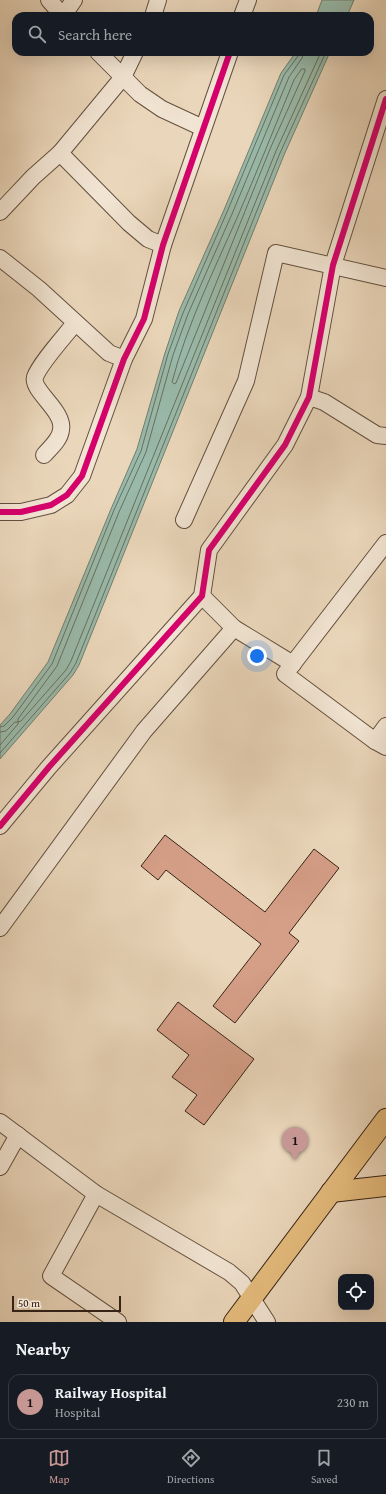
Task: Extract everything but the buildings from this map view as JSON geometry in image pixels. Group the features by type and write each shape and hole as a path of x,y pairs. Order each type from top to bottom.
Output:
{"main road":[{"path":"234,1322 331,1192 385,1126"},
{"path":"331,1192 386,1186"}],"street":[{"path":"49,0 60,12"},
{"path":"66,12 74,0"},
{"path":"154,12 158,0"},
{"path":"244,12 248,0"},
{"path":"102,56 140,94 162,109 203,128"},
{"path":"0,212 33,177 60,153 123,77 134,56"},
{"path":"0,512 22,512 51,505 67,495 82,476 124,359 144,319 163,245 229,56"},
{"path":"0,826 50,767 202,596 209,550 285,445 309,397 333,265 386,98"},
{"path":"60,153 129,223 148,238 163,245"},
{"path":"184,520 246,381 276,253 386,278"},
{"path":"0,258 39,289 109,353 124,359"},
{"path":"44,455 57,440 61,431 61,421 36,386 35,379 40,367 75,323"},
{"path":"309,397 324,402 377,435 386,436"},
{"path":"386,543 286,674 380,744 386,726"},
{"path":"202,596 234,628 293,664"},
{"path":"0,928 144,731 234,628"},
{"path":"0,1122 96,1194 229,1272 242,1283 267,1322"},
{"path":"0,1167 18,1135"},
{"path":"96,1194 51,1276 118,1322"}],"water":[{"path":"322,0 354,0 349,12 318,12"},
{"path":"293,56 328,56 284,155 79,665 73,675 0,759 0,725 10,714 48,662 137,449 179,311 224,210 281,73"}],"cycle path":[{"path":"0,512 21,512 51,505 67,495 82,476 124,359 144,319 163,245 229,56"},
{"path":"0,826 49,767 202,596 209,550 285,445 309,397 333,265 386,99"}],"place":[{"name":"Railway Hospital","path":"295,1160"}]}
